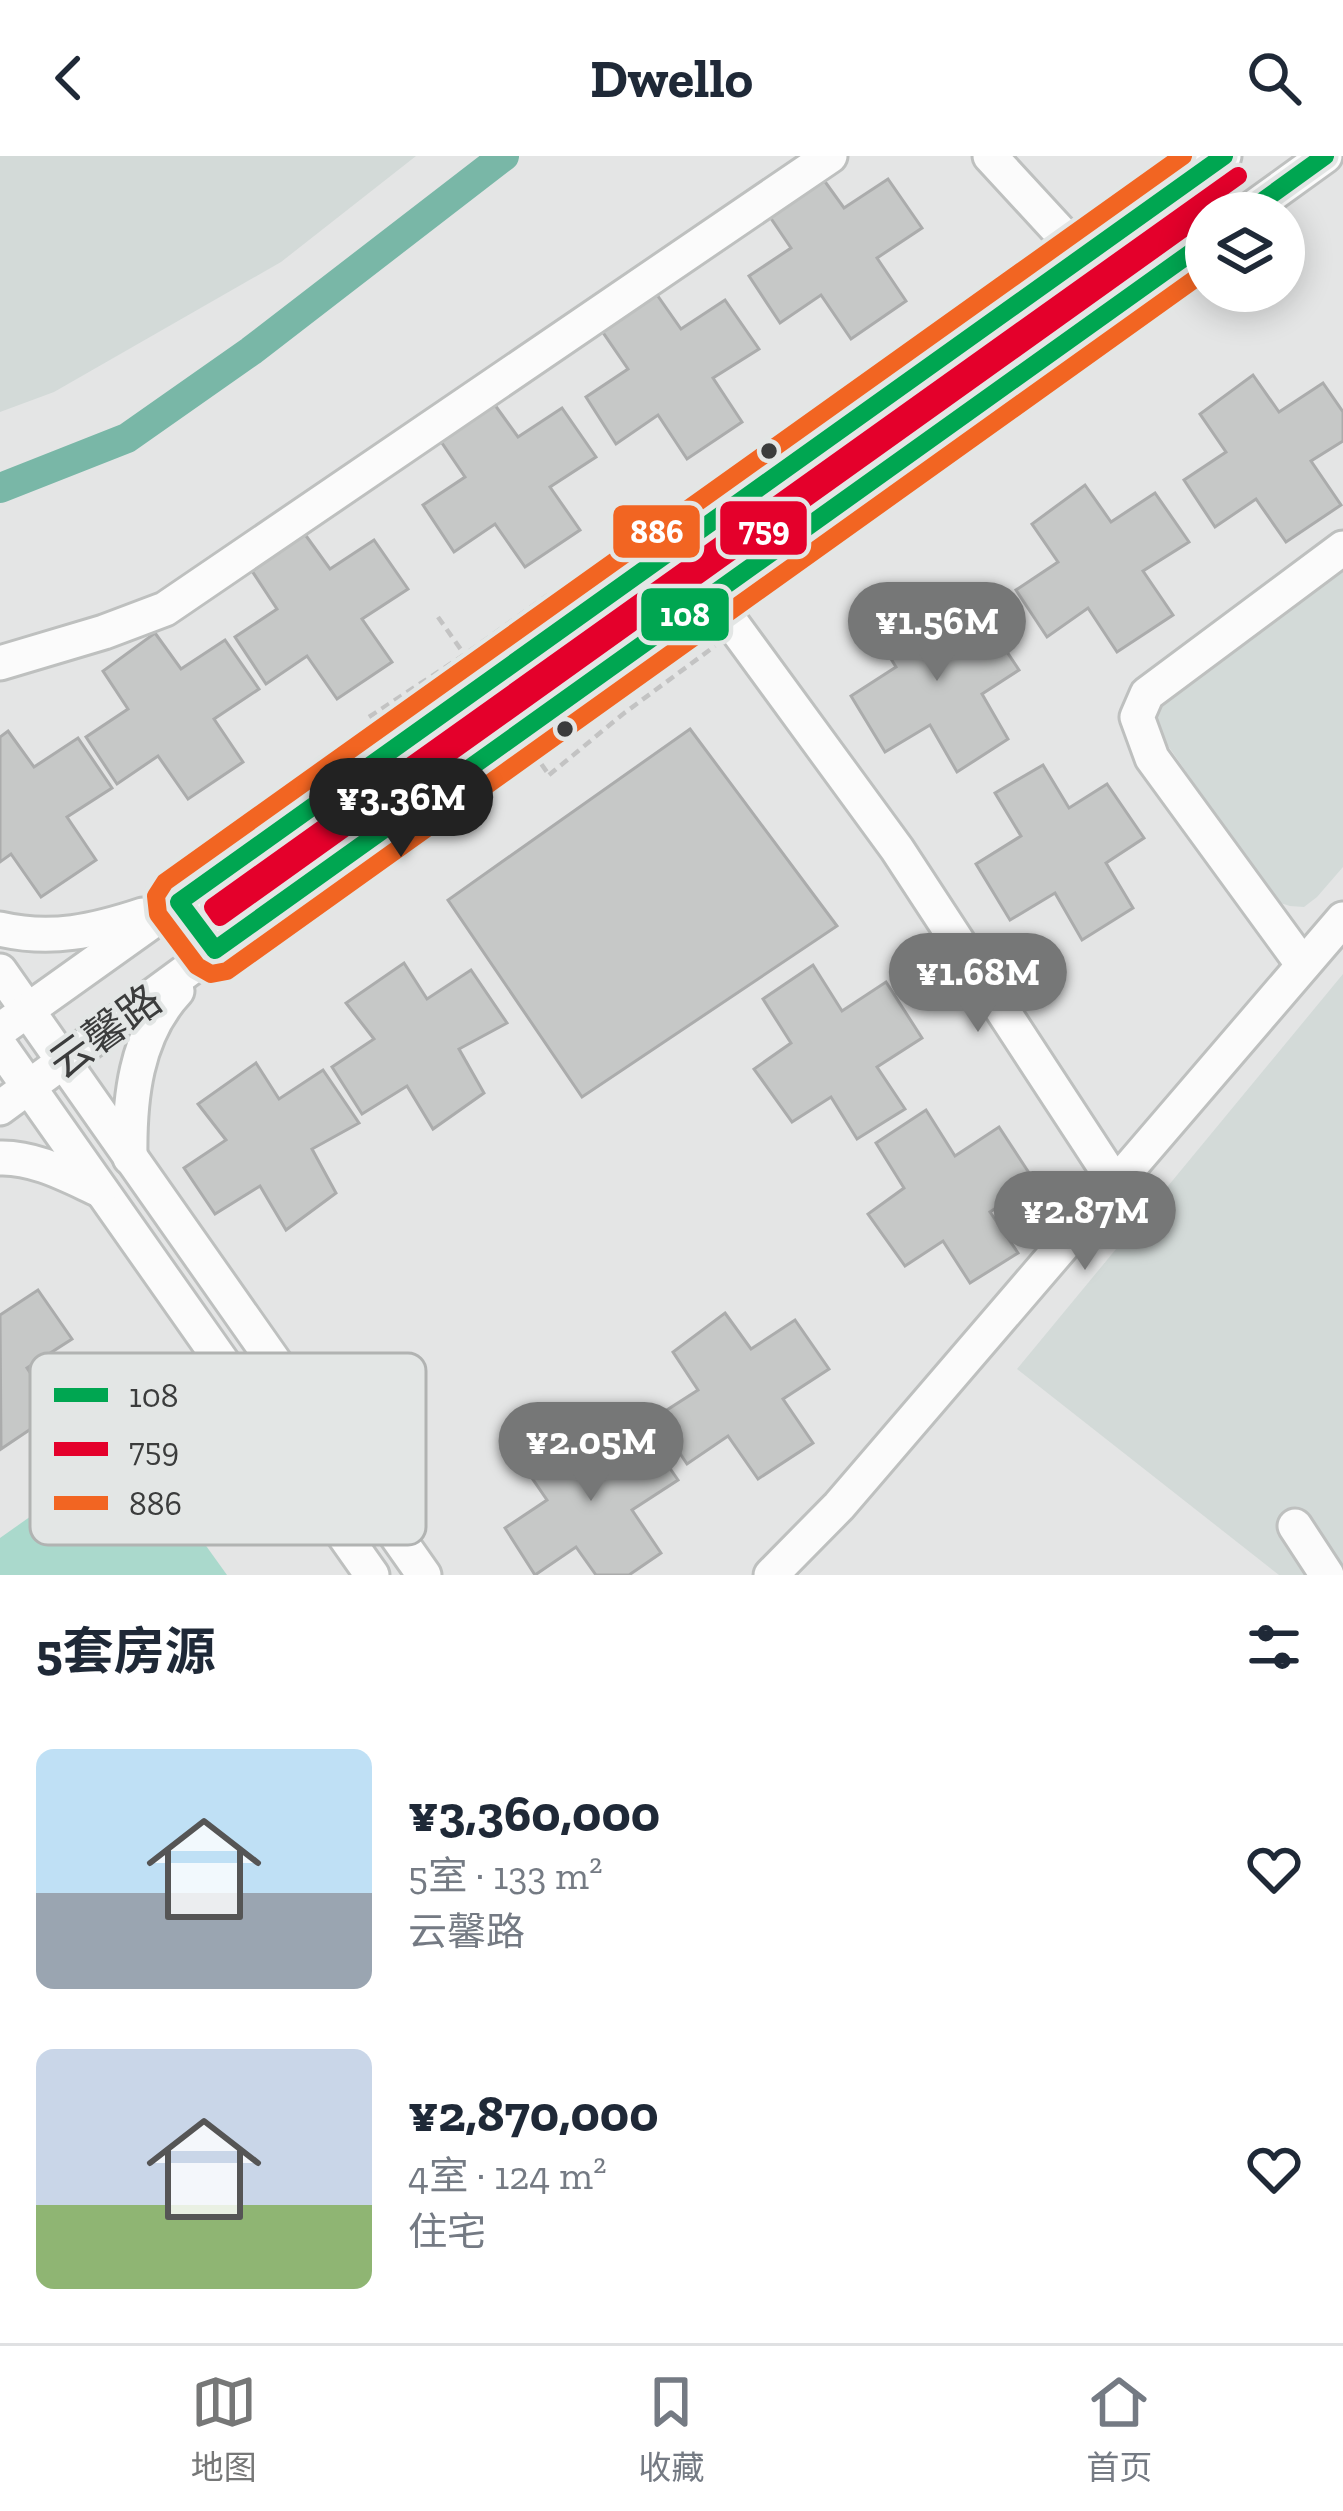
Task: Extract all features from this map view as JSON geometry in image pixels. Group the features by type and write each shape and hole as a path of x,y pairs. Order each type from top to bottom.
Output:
{"street":[{"path":"0,663 165,609 830,156"},
{"path":"990,156 1083,257"},
{"name":"云馨路","path":"0,1030 1224,156"},
{"path":"1275,192 1325,156"},
{"name":"云馨路","path":"0,1108 1185,257"},
{"path":"1303,965 1152,758 1136,717 1147,694 1343,548"},
{"path":"712,596 898,849 1116,1184"},
{"path":"0,929 25,935 65,935 106,928 179,902 215,950 161,1008 148,1034 129,1112 130,1158"},
{"path":"770,1575 838,1506 1343,919"},
{"path":"0,970 267,1353"},
{"path":"0,1046 215,1353"},
{"path":"0,1158 49,1167 100,1190"},
{"path":"122,1222 158,1198"},
{"path":"1295,1526 1327,1575"},
{"path":"351,1545 372,1575"},
{"path":"403,1545 424,1575"}],"path":[{"path":"369,717 548,595"},
{"path":"438,617 549,775 736,630"}],"shaded area":[{"path":"0,156 416,156 281,262 54,392 0,412"},
{"path":"1343,571 1343,867 1304,907 1290,906 1277,902 1154,721 1163,698"},
{"path":"1343,974 1343,1575 1279,1575 1017,1369"}],"green space":[{"path":"30,1517 30,1545 205,1545 227,1575 0,1575 0,1538"}],"building":[{"path":"818,172 844,208 888,179 922,228 877,258 906,301 851,339 821,295 780,323 749,276 791,248 766,211"},
{"path":"655,292 681,329 725,300 759,349 713,378 742,422 687,459 658,415 616,444 586,397 628,369 602,331"},
{"path":"1253,375 1279,412 1323,383 1343,412 1343,441 1311,461 1341,505 1286,542 1256,499 1215,527 1184,480 1226,452 1200,414"},
{"path":"492,401 518,437 562,408 596,457 550,487 580,530 525,567 495,524 454,552 423,505 465,477 440,440"},
{"path":"1085,485 1111,522 1155,493 1189,542 1143,571 1173,615 1117,652 1088,608 1047,637 1016,590 1058,562 1032,524"},
{"path":"304,533 330,569 374,540 408,589 362,619 392,662 337,699 307,656 266,684 235,637 277,609 252,571"},
{"path":"918,596 944,639 983,616 1019,670 982,694 1008,739 957,772 930,725 885,752 851,696 896,667 870,625"},
{"path":"155,633 181,669 225,640 259,689 214,719 243,762 188,799 158,756 117,784 86,737 128,709 103,671"},
{"path":"690,729 837,926 582,1097 448,900"},
{"path":"8,731 34,767 78,738 112,788 67,817 96,860 41,897 11,854 0,862 0,737"},
{"path":"1043,765 1069,808 1107,784 1144,838 1106,863 1133,908 1082,940 1055,893 1010,920 976,864 1021,836 995,793"},
{"path":"404,963 427,999 471,970 507,1023 459,1049 484,1093 433,1129 407,1086 362,1114 332,1067 374,1039 346,1003"},
{"path":"813,965 842,1011 886,982 922,1038 877,1067 905,1109 857,1139 831,1097 792,1122 754,1069 791,1043 763,999"},
{"path":"256,1063 279,1099 323,1070 359,1123 312,1149 336,1193 286,1230 260,1186 215,1214 184,1168 226,1140 198,1104"},
{"path":"926,1110 955,1156 999,1127 1035,1182 990,1212 1018,1253 970,1283 943,1241 905,1266 868,1214 904,1188 876,1143"},
{"path":"38,1290 72,1339 50,1353 30,1353 30,1429 1,1449 0,1315"},
{"path":"725,1313 751,1349 795,1320 829,1369 783,1399 813,1443 758,1479 728,1436 687,1464 656,1417 698,1390 673,1352"},
{"path":"574,1423 600,1460 644,1431 678,1480 632,1510 661,1553 629,1575 596,1575 576,1547 535,1575 505,1528 547,1500 521,1462"}],"waterway":[{"path":"0,488 127,438 251,351 504,156"}],"transit line":[{"name":"886","path":"1183,156 165,882 156,896 158,914 197,966 211,974 227,971 1185,286"},
{"name":"108","path":"1185,257 215,950 179,902 1224,156"},
{"name":"108","path":"1275,192 1325,156"},
{"name":"759","path":"1216,192 1238,176"},
{"name":"759","path":"1185,214 213,907 220,917 1185,227"}]}
